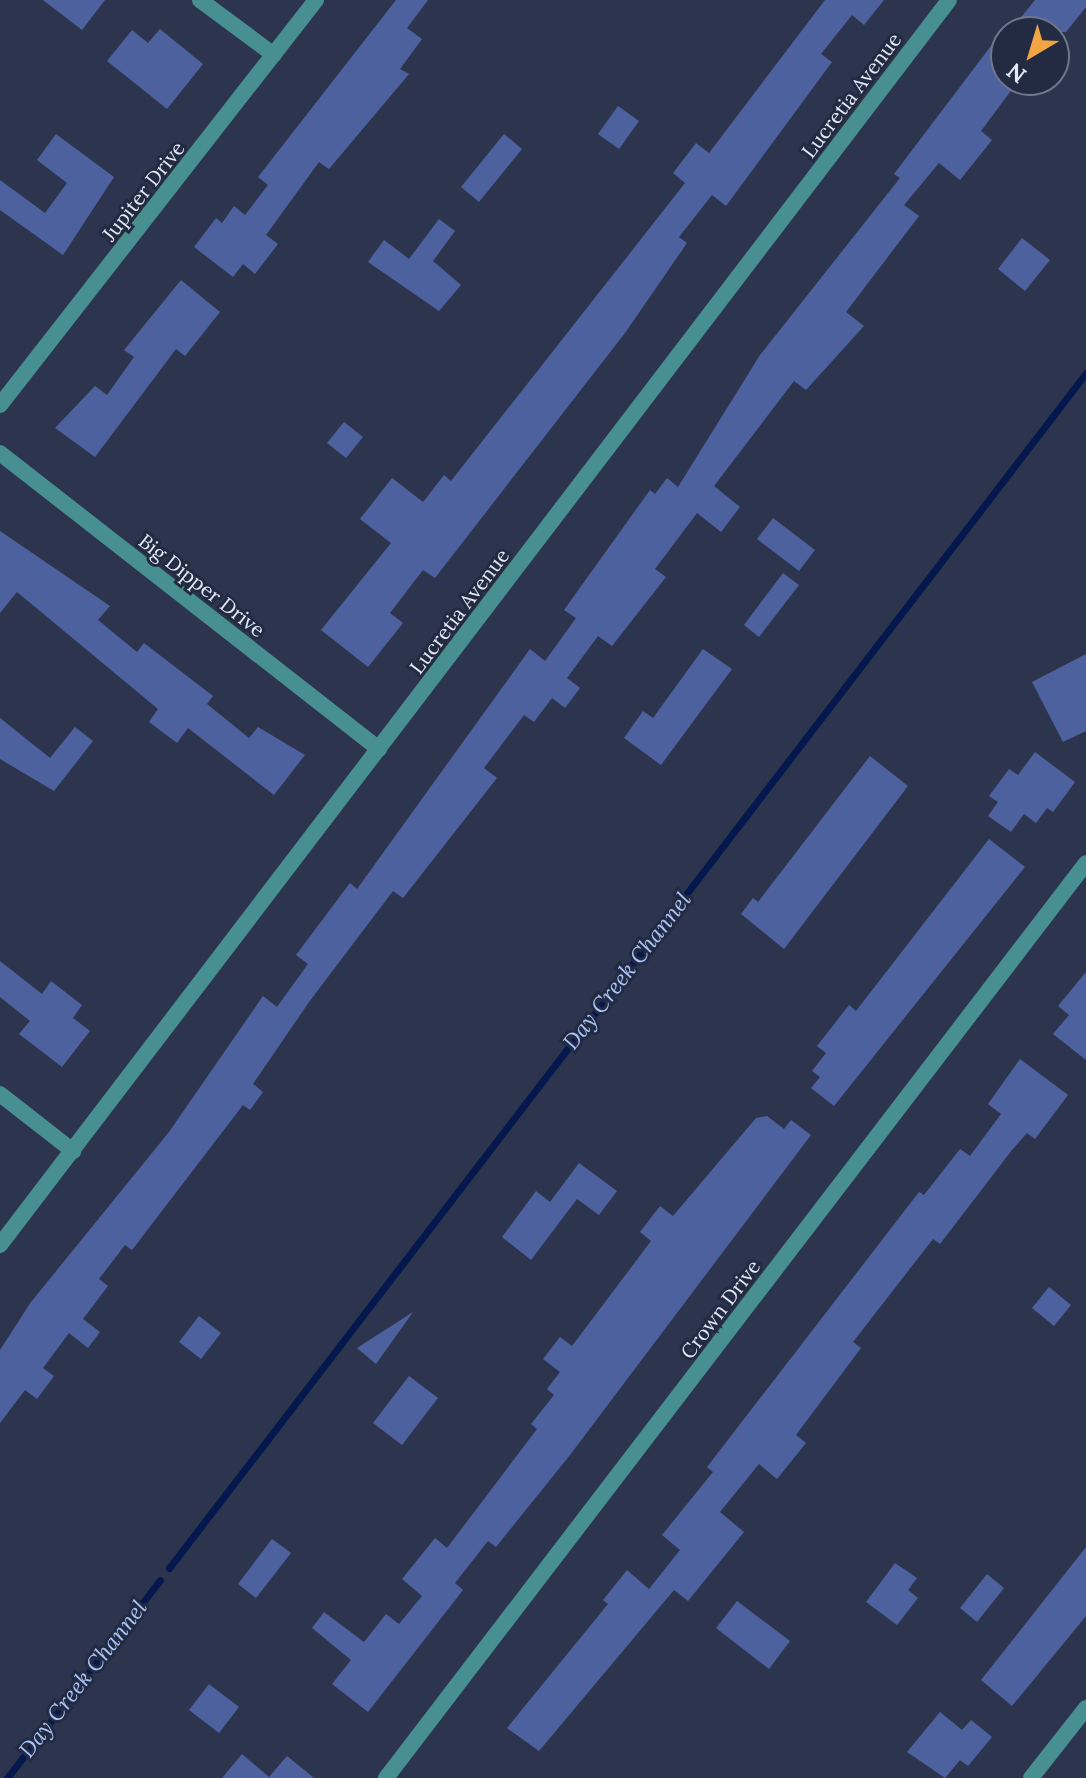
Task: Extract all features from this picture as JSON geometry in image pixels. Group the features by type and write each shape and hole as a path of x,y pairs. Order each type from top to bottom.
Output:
{"street":[{"path":"200,0 274,55"},
{"name":"Jupiter Drive","path":"0,405 316,0"},
{"name":"Lucretia Avenue","path":"0,1245 949,0"},
{"name":"Big Dipper Drive","path":"0,453 379,749"},
{"name":"Crown Drive","path":"386,1778 1086,863"},
{"path":"0,1094 73,1151"},
{"path":"1031,1778 1086,1708"}],"building":[{"path":"43,0 105,0 82,30"},
{"path":"396,0 428,0 407,28 422,39 400,69 409,74 329,169 319,162 266,235 278,244 255,274 243,264 233,277 194,247 216,218 222,223 234,206 245,215 268,185 258,177"},
{"path":"825,0 884,0 864,25 852,15 821,54 832,62 726,206 712,195 679,237 687,243 625,333 435,578 423,570 390,613 403,623 368,667 321,630 391,543 360,519 392,478 423,502 444,475 451,481 685,183 673,173 696,143 709,153"},
{"path":"1035,0 1086,0 1086,7 1070,27 1070,16 1022,16"},
{"path":"160,29 203,64 167,109 107,61 132,30 148,43"},
{"path":"990,47 990,96 1007,96 981,131 992,140 960,180 939,163 904,205 919,216 846,312 864,326 806,390 794,381 714,486 740,507 721,532 697,513 655,569 666,577 612,646 598,636 567,678 580,688 565,708 552,698 534,722 524,715 484,768 497,778 403,898 393,891 309,1002 253,1084 263,1092 250,1110 243,1105 132,1250 125,1245 99,1279 108,1286 83,1319 100,1332 88,1348 69,1333 43,1368 54,1376 37,1399 25,1390 0,1423 0,1350 31,1302 169,1132 263,996 277,1007 308,964 296,955 350,883 357,889 530,649 545,661 576,618 564,610 650,490 655,494 667,478 678,487 760,355 900,178 894,174"},
{"path":"618,106 639,121 619,149 598,134"},
{"path":"56,134 114,177 63,255 0,210 0,180 45,213 67,183 37,160"},
{"path":"504,134 522,149 479,202 461,187"},
{"path":"439,219 455,231 433,261 461,285 439,311 368,262 384,240 409,259"},
{"path":"1022,238 1050,260 1025,291 998,269"},
{"path":"181,280 220,312 185,356 176,349 95,457 55,428 95,386 107,395 134,357 124,350"},
{"path":"344,422 363,437 346,458 327,443"},
{"path":"773,518 815,550 799,571 757,539"},
{"path":"0,531 110,606 98,620 137,652 144,643 213,696 207,704 249,738 258,727 305,755 274,795 188,728 177,743 149,722 158,709 17,592 0,613"},
{"path":"783,573 799,585 759,637 744,625"},
{"path":"703,649 732,669 661,765 624,738 643,711 653,718"},
{"path":"1086,654 1086,731 1063,742 1032,682"},
{"path":"0,718 50,758 75,727 93,741 54,791 0,759"},
{"path":"1035,752 1075,782 1053,812 1047,808 1036,823 1024,814 1011,832 988,816 998,802 989,796 1009,769 1018,775"},
{"path":"870,756 908,786 784,949 741,914 753,898 758,902"},
{"path":"989,839 1025,867 834,1106 811,1088 820,1077 812,1071 826,1053 817,1046 849,1005 856,1011"},
{"path":"0,961 42,994 51,981 82,1005 73,1018 90,1031 62,1067 19,1034 30,1021 0,997"},
{"path":"1086,972 1086,1060 1053,1034 1069,1015 1058,1006"},
{"path":"1020,1059 1068,1095 1035,1139 1027,1133 1012,1150 940,1244 933,1239 853,1342 861,1348 796,1435 806,1443 777,1479 759,1464 720,1512 744,1532 688,1601 674,1590 539,1751 507,1728 608,1604 603,1600 627,1570 649,1589 680,1550 662,1535 713,1472 707,1467 919,1192 924,1195 960,1149 970,1156 1001,1114 988,1104"},
{"path":"767,1116 784,1129 791,1120 811,1135 570,1455 496,1547 488,1541 455,1583 463,1590 368,1712 332,1684 351,1660 312,1628 324,1612 364,1642 386,1614 399,1624 422,1596 402,1579 435,1538 447,1548 537,1429 531,1424 554,1395 547,1389 560,1372 543,1359 560,1337 572,1346 651,1241 640,1232 660,1206 673,1216 756,1118"},
{"path":"579,1163 617,1191 599,1215 577,1199 531,1260 502,1237 536,1191 550,1202"},
{"path":"1049,1287 1071,1305 1054,1326 1032,1308"},
{"path":"413,1312 376,1364 357,1348"},
{"path":"199,1316 221,1333 201,1359 179,1342"},
{"path":"409,1376 438,1398 402,1445 373,1423"},
{"path":"272,1539 291,1553 256,1598 238,1584"},
{"path":"1086,1547 1086,1616 1012,1706 981,1680"},
{"path":"895,1563 917,1578 908,1590 918,1598 897,1625 866,1602"},
{"path":"987,1574 1004,1588 977,1622 960,1608"},
{"path":"737,1601 790,1641 769,1669 716,1628"},
{"path":"209,1684 239,1707 219,1733 189,1710"},
{"path":"940,1712 962,1730 971,1720 992,1737 968,1766 960,1760 945,1778 907,1752"},
{"path":"242,1754 269,1777 287,1756 314,1778 222,1778"}],"waterway":[{"name":"Day Creek Channel","path":"169,1568 1086,373"},
{"name":"Day Creek Channel","path":"7,1778 160,1580"}]}
